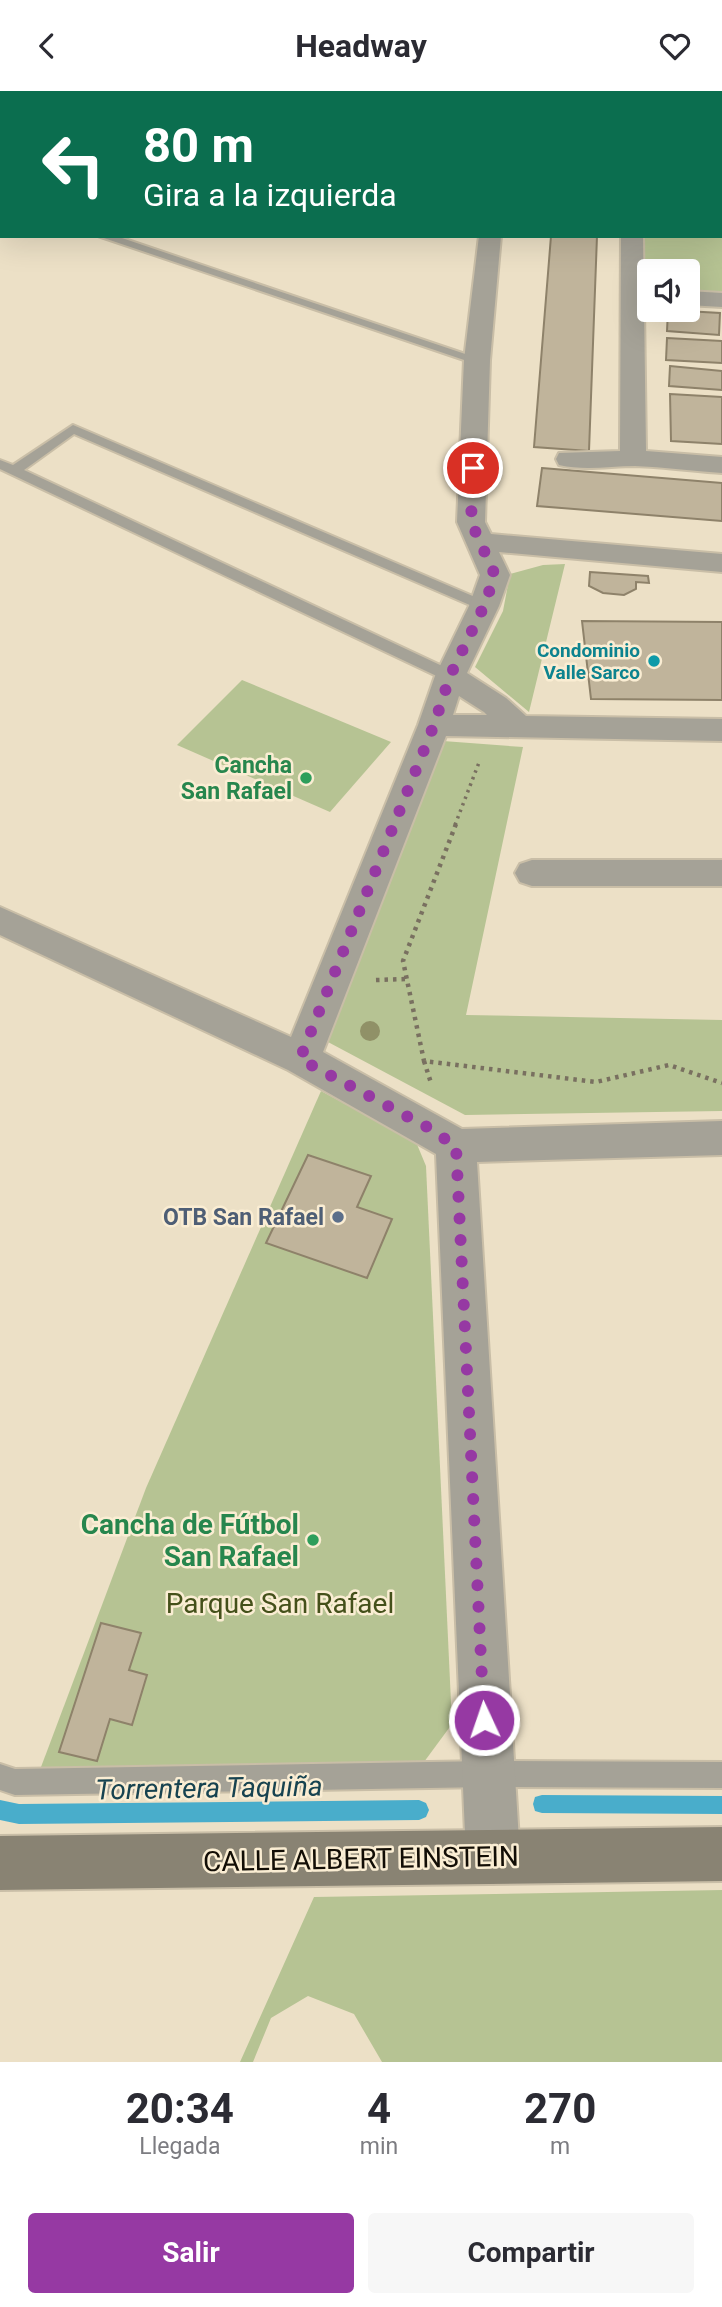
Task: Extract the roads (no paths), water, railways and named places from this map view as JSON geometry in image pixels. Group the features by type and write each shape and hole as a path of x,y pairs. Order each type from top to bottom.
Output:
{"street":[{"path":"300,1059 434,725 450,676 484,606 495,575 471,522 477,360 490,238"},
{"path":"632,238 637,273"},
{"path":"700,299 722,300"},
{"path":"633,458 639,322"},
{"path":"569,459 607,461 633,458 722,465"},
{"path":"479,542 722,563"},
{"path":"450,676 495,705 505,726"},
{"path":"434,725 722,730"},
{"path":"532,873 722,873"},
{"path":"0,919 300,1059 427,1127 456,1146 722,1137"},
{"path":"456,1146 493,1857"},
{"name":"CALLE ALBERT EINSTEIN","path":"2,1866 722,1854"}],"lane":[{"path":"109,238 477,360"},
{"path":"7,468 73,429 484,606"},
{"path":"7,468 450,676"},
{"path":"0,1777 16,1782 487,1774 722,1775"}],"waterway":[{"name":"Torrentera Taquiña","path":"542,1804 722,1805"},
{"name":"Torrentera Taquiña","path":"0,1810 19,1814 419,1810"}],"place":[{"name":"Condominio Valle Sarco","path":"654,661"},
{"name":"Cancha San Rafael","path":"306,778"},
{"name":"OTB San Rafael","path":"338,1217"},
{"name":"Cancha de Fútbol San Rafael","path":"313,1540"}],"park label":[{"name":"Parque San Rafael","path":"280,1603"}]}
